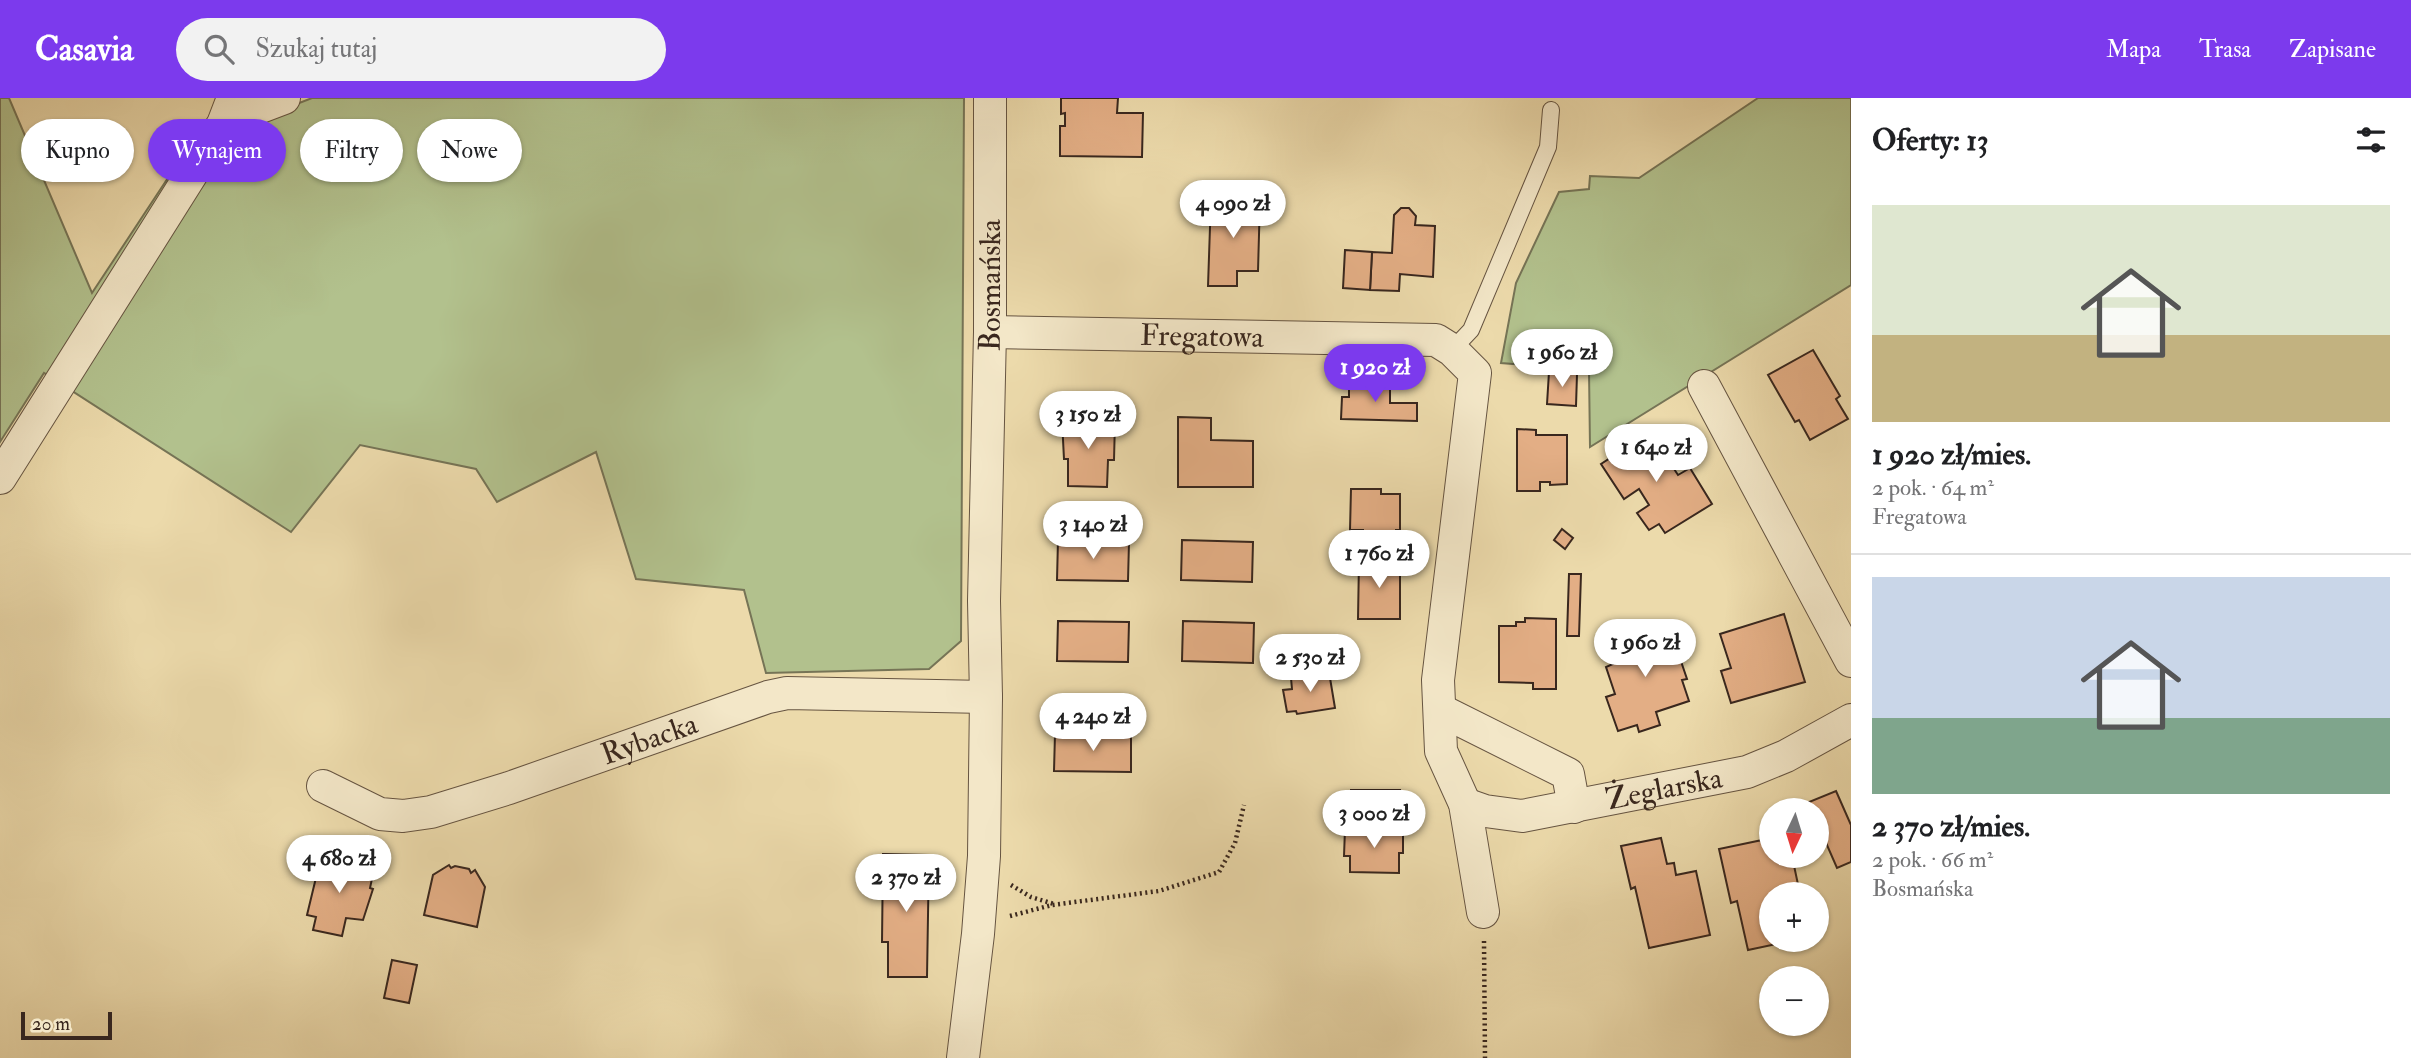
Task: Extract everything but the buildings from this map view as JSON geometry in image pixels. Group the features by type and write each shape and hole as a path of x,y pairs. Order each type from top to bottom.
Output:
{"street":[{"path":"0,478 222,124 233,100 255,109 284,98"},
{"name":"Bosmańska","path":"963,1058 984,856 990,98"},
{"name":"Fregatowa","path":"990,332 1436,340 1475,373 1438,680 1441,751 1465,804 1483,912"},
{"path":"1704,386 1851,661"},
{"name":"Rybacka","path":"323,786 380,814 404,816 430,812 509,788 768,697 787,693 986,697"},
{"path":"1440,710 1568,774 1574,807"},
{"name":"Żeglarska","path":"1465,804 1485,811 1522,816 1747,772 1786,756 1851,720"}],"lane":[{"path":"1452,351 1471,330 1548,147 1551,110"}],"path":[{"path":"978,934 1013,915 1058,905 1159,891 1219,872 1235,843 1244,805"},
{"path":"984,856 1010,884 1031,897 1058,905"},
{"path":"1483,912 1485,1058"}],"green space":[{"path":"0,98 9,98 21,126 21,182 45,182 92,293 165,182 286,182 286,119 258,119 312,98 964,98 961,641 929,669 766,673 744,590 636,579 596,452 497,502 476,469 360,445 291,532 44,373 0,442"},
{"path":"1758,98 1851,98 1851,285 1590,447 1589,370 1501,363 1516,283 1559,192 1589,189 1590,176 1639,178"}]}
